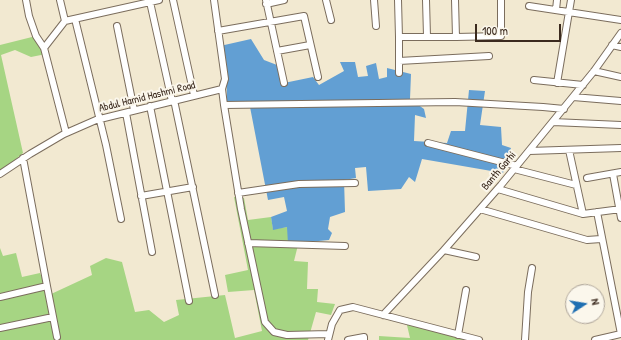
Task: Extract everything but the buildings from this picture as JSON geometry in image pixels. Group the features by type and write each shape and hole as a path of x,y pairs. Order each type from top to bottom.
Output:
{"street":[{"path":"26,0 29,16 36,36 44,48 66,133"},
{"path":"60,0 65,20"},
{"path":"44,48 65,20 159,0"},
{"path":"173,0 194,96"},
{"path":"214,0 224,78 222,89 224,105 238,193 265,322 274,332 287,335 328,337 332,324 340,310 353,307 479,340"},
{"path":"284,0 266,2 284,83"},
{"path":"326,0 331,20"},
{"path":"374,0 376,26"},
{"path":"398,0 399,73"},
{"path":"426,0 427,36"},
{"path":"455,0 456,37"},
{"path":"399,37 501,36 501,0"},
{"path":"556,10 557,0"},
{"path":"557,82 571,0"},
{"path":"150,2 193,187 215,295"},
{"path":"529,6 621,20"},
{"path":"218,31 304,16 318,78"},
{"path":"75,19 106,145 121,219"},
{"path":"117,26 134,110"},
{"name":"Banth Garhi","path":"383,314 444,250 516,167 594,71 621,33"},
{"path":"277,52 310,45"},
{"path":"612,45 621,47"},
{"path":"399,61 489,56"},
{"path":"594,71 621,77"},
{"path":"534,80 583,85"},
{"name":"Abdul Hamid Hashmi Road","path":"0,174 23,158 66,133 99,120 222,89"},
{"path":"573,97 621,101"},
{"path":"224,105 455,102 543,106 564,109"},
{"path":"150,106 189,301"},
{"path":"126,113 152,252"},
{"path":"553,122 621,125"},
{"path":"428,143 576,185"},
{"path":"529,151 621,148"},
{"path":"569,150 583,214"},
{"path":"23,158 57,337"},
{"path":"587,178 621,172"},
{"path":"613,174 621,218"},
{"path":"238,193 299,184 355,183"},
{"path":"141,196 193,187"},
{"path":"498,188 583,214 620,209"},
{"path":"480,209 588,240 602,239"},
{"path":"595,340 621,334 597,212"},
{"path":"248,243 345,246"},
{"path":"444,250 476,257"},
{"path":"525,340 528,292 532,268"},
{"path":"0,297 47,286"},
{"path":"458,334 466,290"},
{"path":"0,328 53,317"},
{"path":"348,340 364,338 364,340"}],"green space":[{"path":"36,36 46,54 31,57 15,50 1,55 23,153 0,173 0,45"},
{"path":"234,197 244,198 248,220 271,217 273,229 287,227 298,245 294,261 308,262 307,289 318,289 317,302 335,304 331,315 316,312 308,340 0,340 0,248 3,256 16,253 22,277 40,273 49,295 92,275 90,266 106,258 122,262 135,312 149,310 164,322 179,315 176,300 225,295 235,338 262,331 254,290 228,292 225,275 248,270"},
{"path":"406,321 479,340 379,340 379,336 410,338"}],"water":[{"path":"251,39 264,60 277,65 284,83 313,77 319,85 344,71 340,62 355,62 358,77 368,76 366,66 376,63 379,79 387,77 387,68 411,74 410,99 424,109 426,118 415,115 414,141 447,143 451,131 465,131 469,90 485,91 480,125 501,127 502,145 511,148 503,173 422,159 415,182 409,177 401,189 368,191 366,167 355,168 356,178 344,180 345,212 330,217 328,229 332,233 329,240 288,244 287,227 273,230 271,217 287,211 284,197 268,200 250,107 227,101 226,58 220,46"}]}
